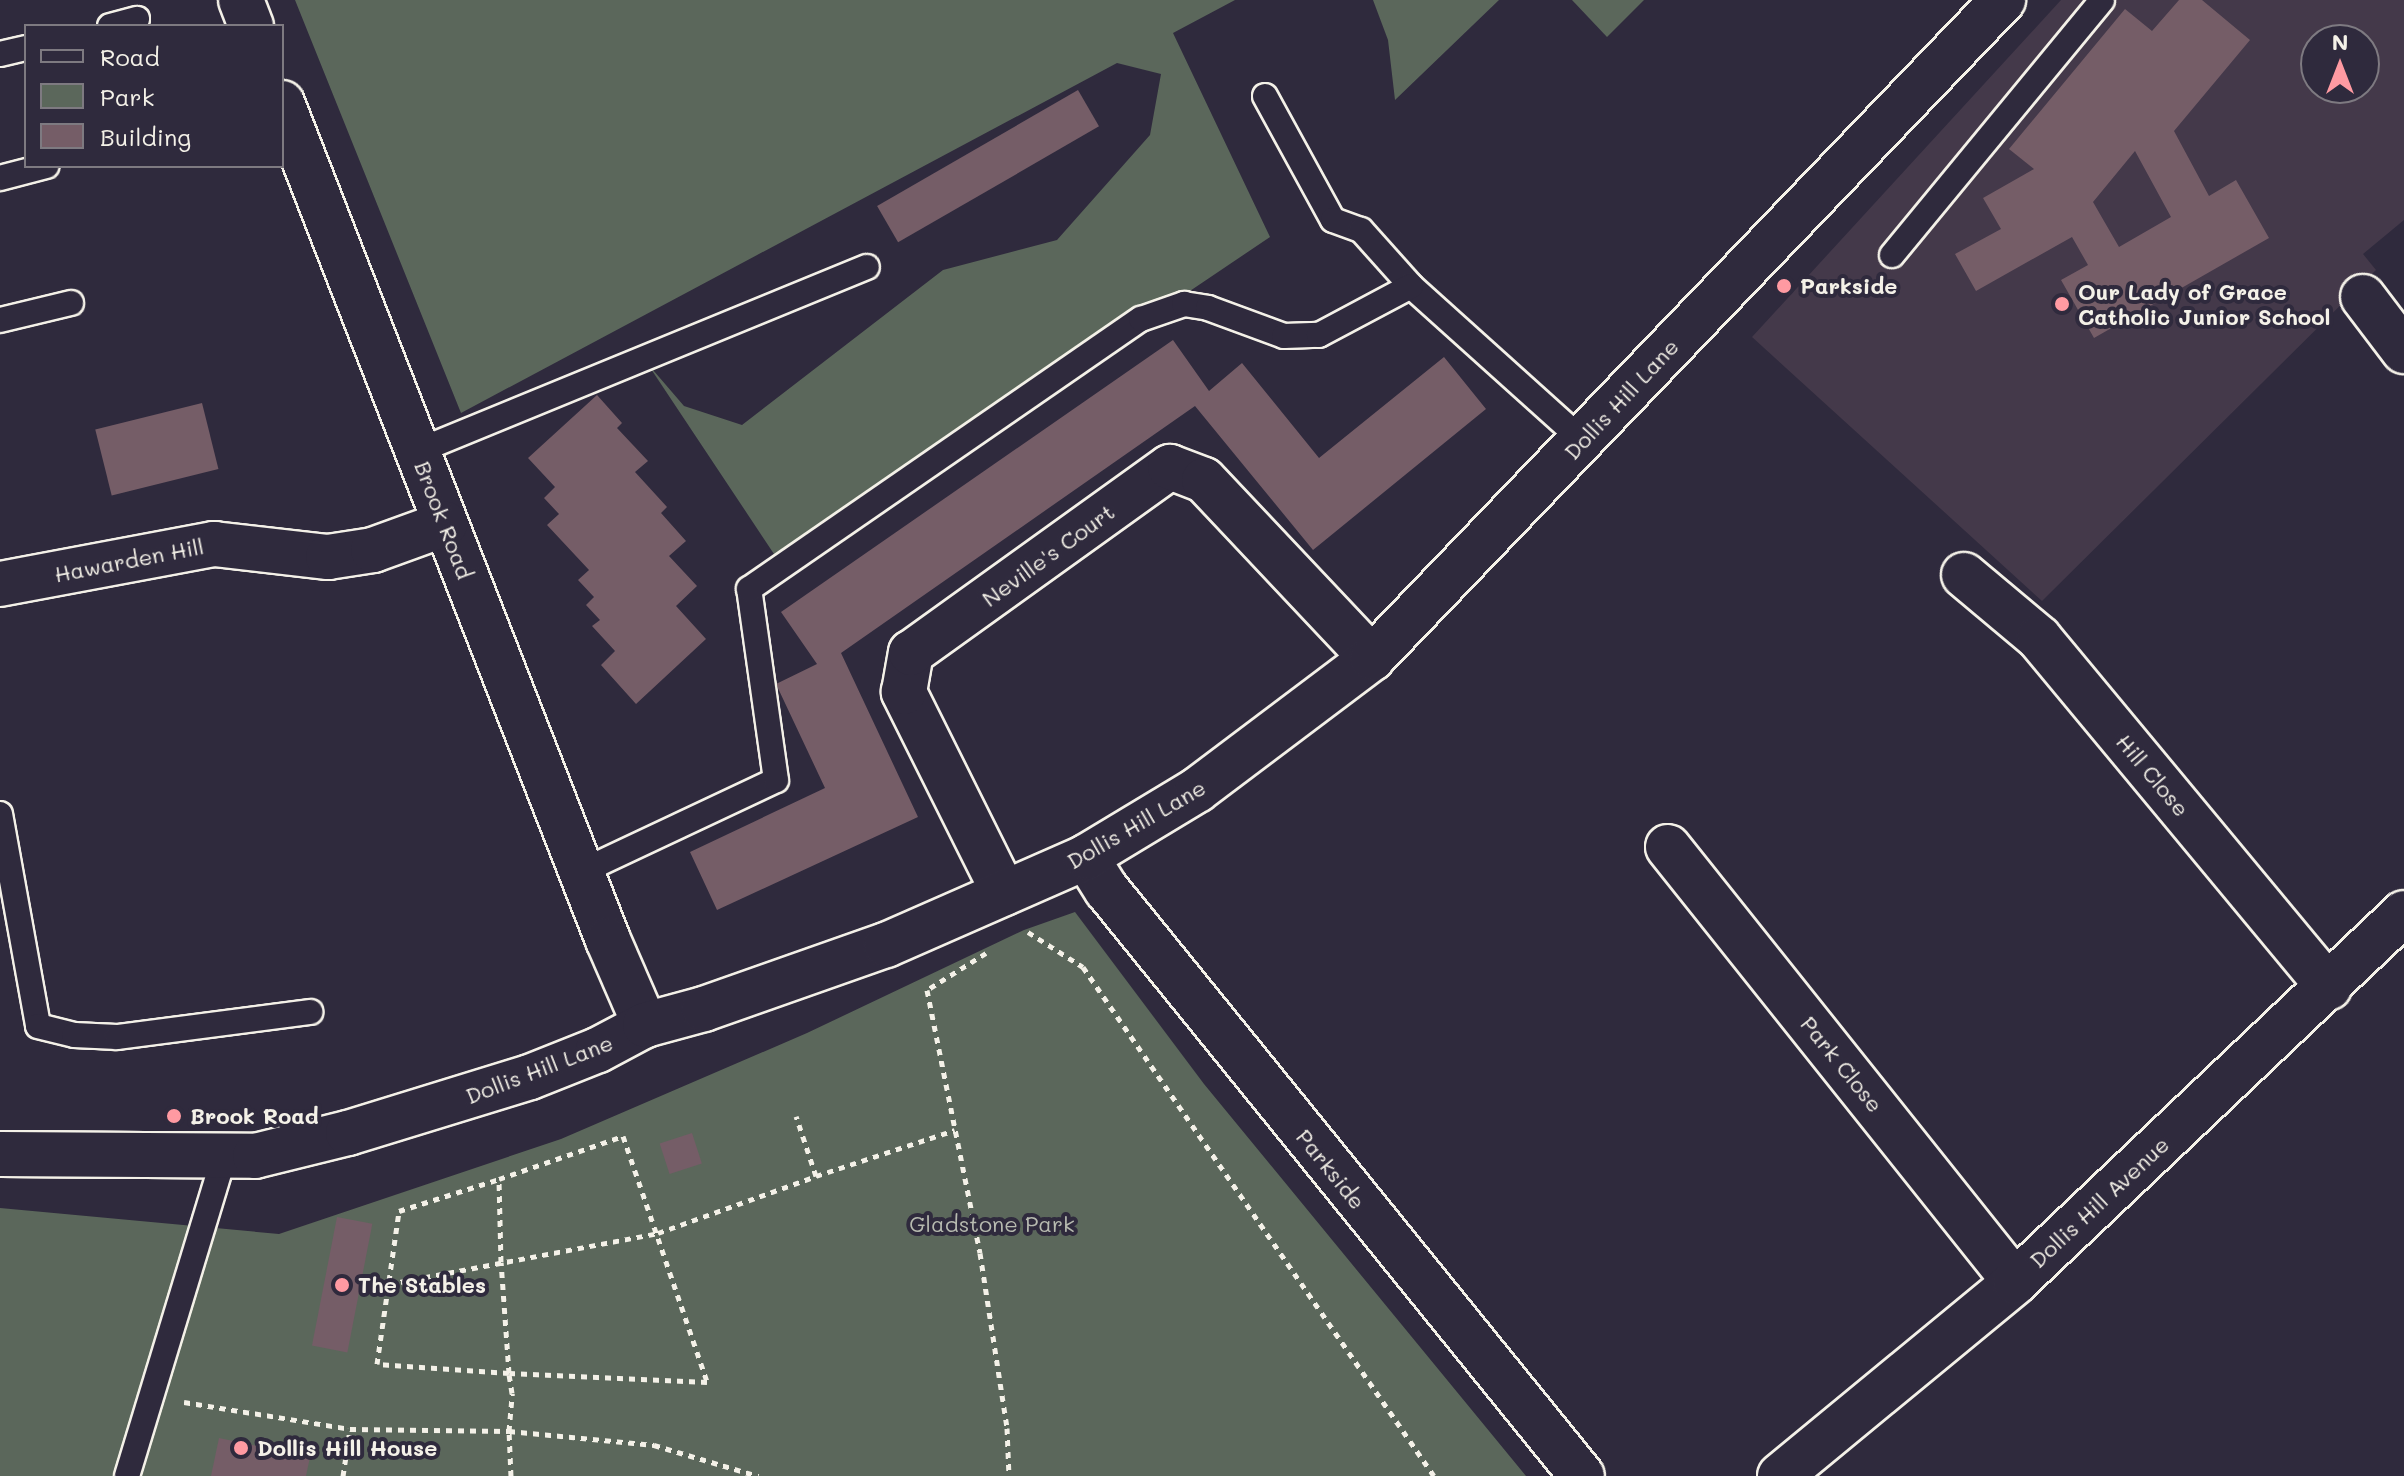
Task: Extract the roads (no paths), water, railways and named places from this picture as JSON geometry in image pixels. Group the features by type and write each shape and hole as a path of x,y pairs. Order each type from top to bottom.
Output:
{"street":[{"path":"241,0 250,24"},
{"name":"Dollis Hill Lane","path":"0,1154 255,1156 348,1133 515,1082 598,1050 645,1025 704,1009 886,945 1014,911 1086,857 1197,790 1372,658 2003,0"},
{"name":"Brook Road","path":"284,108 608,940 645,1025"},
{"path":"2363,297 2404,351"},
{"name":"Neville's Court","path":"1014,911 904,692 911,653 1170,467 1204,480 1372,658"},
{"name":"Hawarden Hill","path":"0,584 214,544 328,557 373,550 445,524"},
{"name":"Hill Close","path":"1964,575 2039,638 2329,987"},
{"name":"Park Close","path":"1668,847 2015,1282"},
{"name":"Parkside","path":"1086,857 1107,890 1582,1476"},
{"name":"Dollis Hill Avenue","path":"1780,1476 2015,1282 2404,913"}],"lane":[{"path":"1892,255 2102,0"},
{"path":"118,24 137,19"},
{"path":"0,54 24,48"},
{"path":"1265,96 1333,220 1361,230 1411,286 1582,440"},
{"path":"0,178 38,168"},
{"path":"418,451 867,267"},
{"path":"583,871 776,780 749,589 1141,319 1184,304 1208,308 1284,336 1319,335 1411,286"},
{"path":"0,320 71,303"},
{"path":"0,814 38,1026 74,1035 117,1037 310,1012"},
{"path":"127,1476 224,1156"}],"place":[{"name":"Parkside","path":"1784,286"},
{"name":"Our Lady of Grace Catholic Junior School","path":"2062,304"},
{"name":"Brook Road","path":"174,1116"},
{"name":"The Stables","path":"342,1285"},
{"name":"Dollis Hill House","path":"241,1448"}],"park label":[{"name":"Gladstone Park","path":"992,1224"}]}
